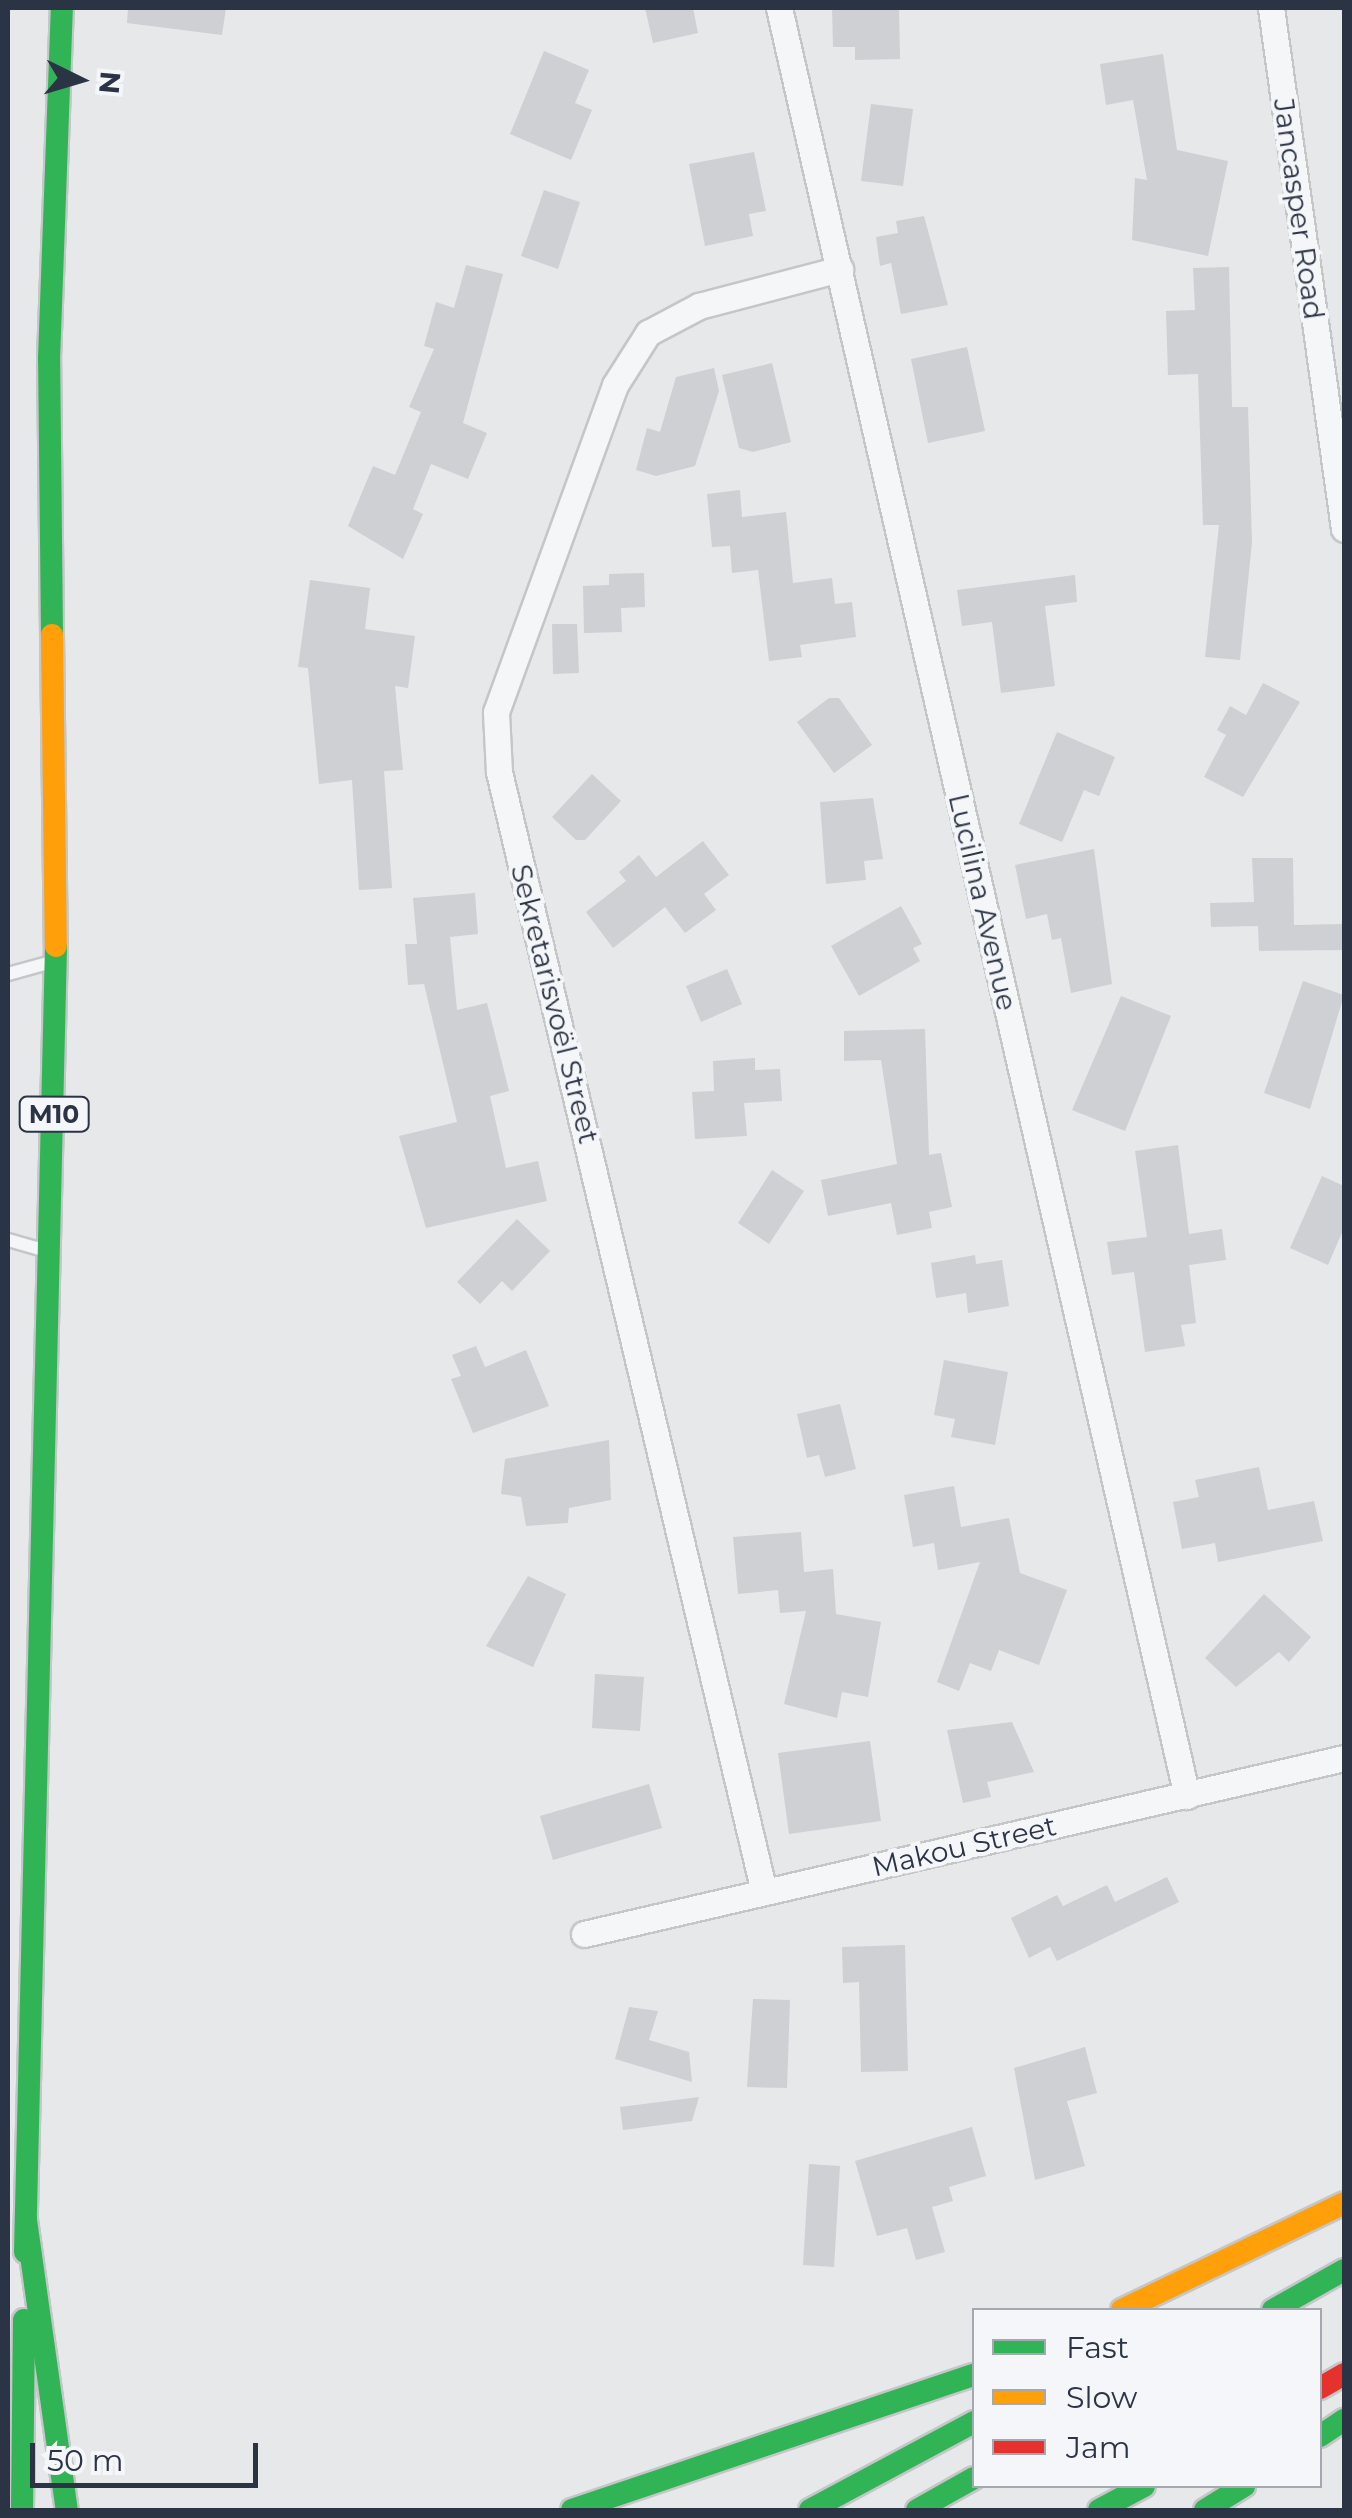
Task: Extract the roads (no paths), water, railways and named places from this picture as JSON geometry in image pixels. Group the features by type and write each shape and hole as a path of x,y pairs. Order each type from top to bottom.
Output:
{"main road":[{"name":"M10","path":"22,2510 56,960 50,359 62,8"},
{"path":"1126,2308 1344,2203"},
{"path":"26,2220 68,2510"},
{"path":"1186,2308 1344,2223"},
{"path":"1277,2308 1344,2270"},
{"path":"1322,2387 1344,2374"},
{"path":"572,2510 972,2375"},
{"path":"1322,2435 1344,2420"},
{"path":"810,2510 972,2423"},
{"path":"917,2510 972,2479"},
{"path":"1098,2510 1140,2488"},
{"path":"1205,2510 1241,2488"}],"street":[{"name":"Lucilina Avenue","path":"778,8 1186,1796"},
{"name":"Jancasper Road","path":"1271,8 1344,529"},
{"name":"Sekretarisvoël Street","path":"764,1892 500,772 496,712 616,385 648,333 699,306 840,269"},
{"name":"Makou Street","path":"584,1934 1344,1758"}],"lane":[{"path":"8,974 56,960"},
{"path":"8,1240 50,1252"}]}
